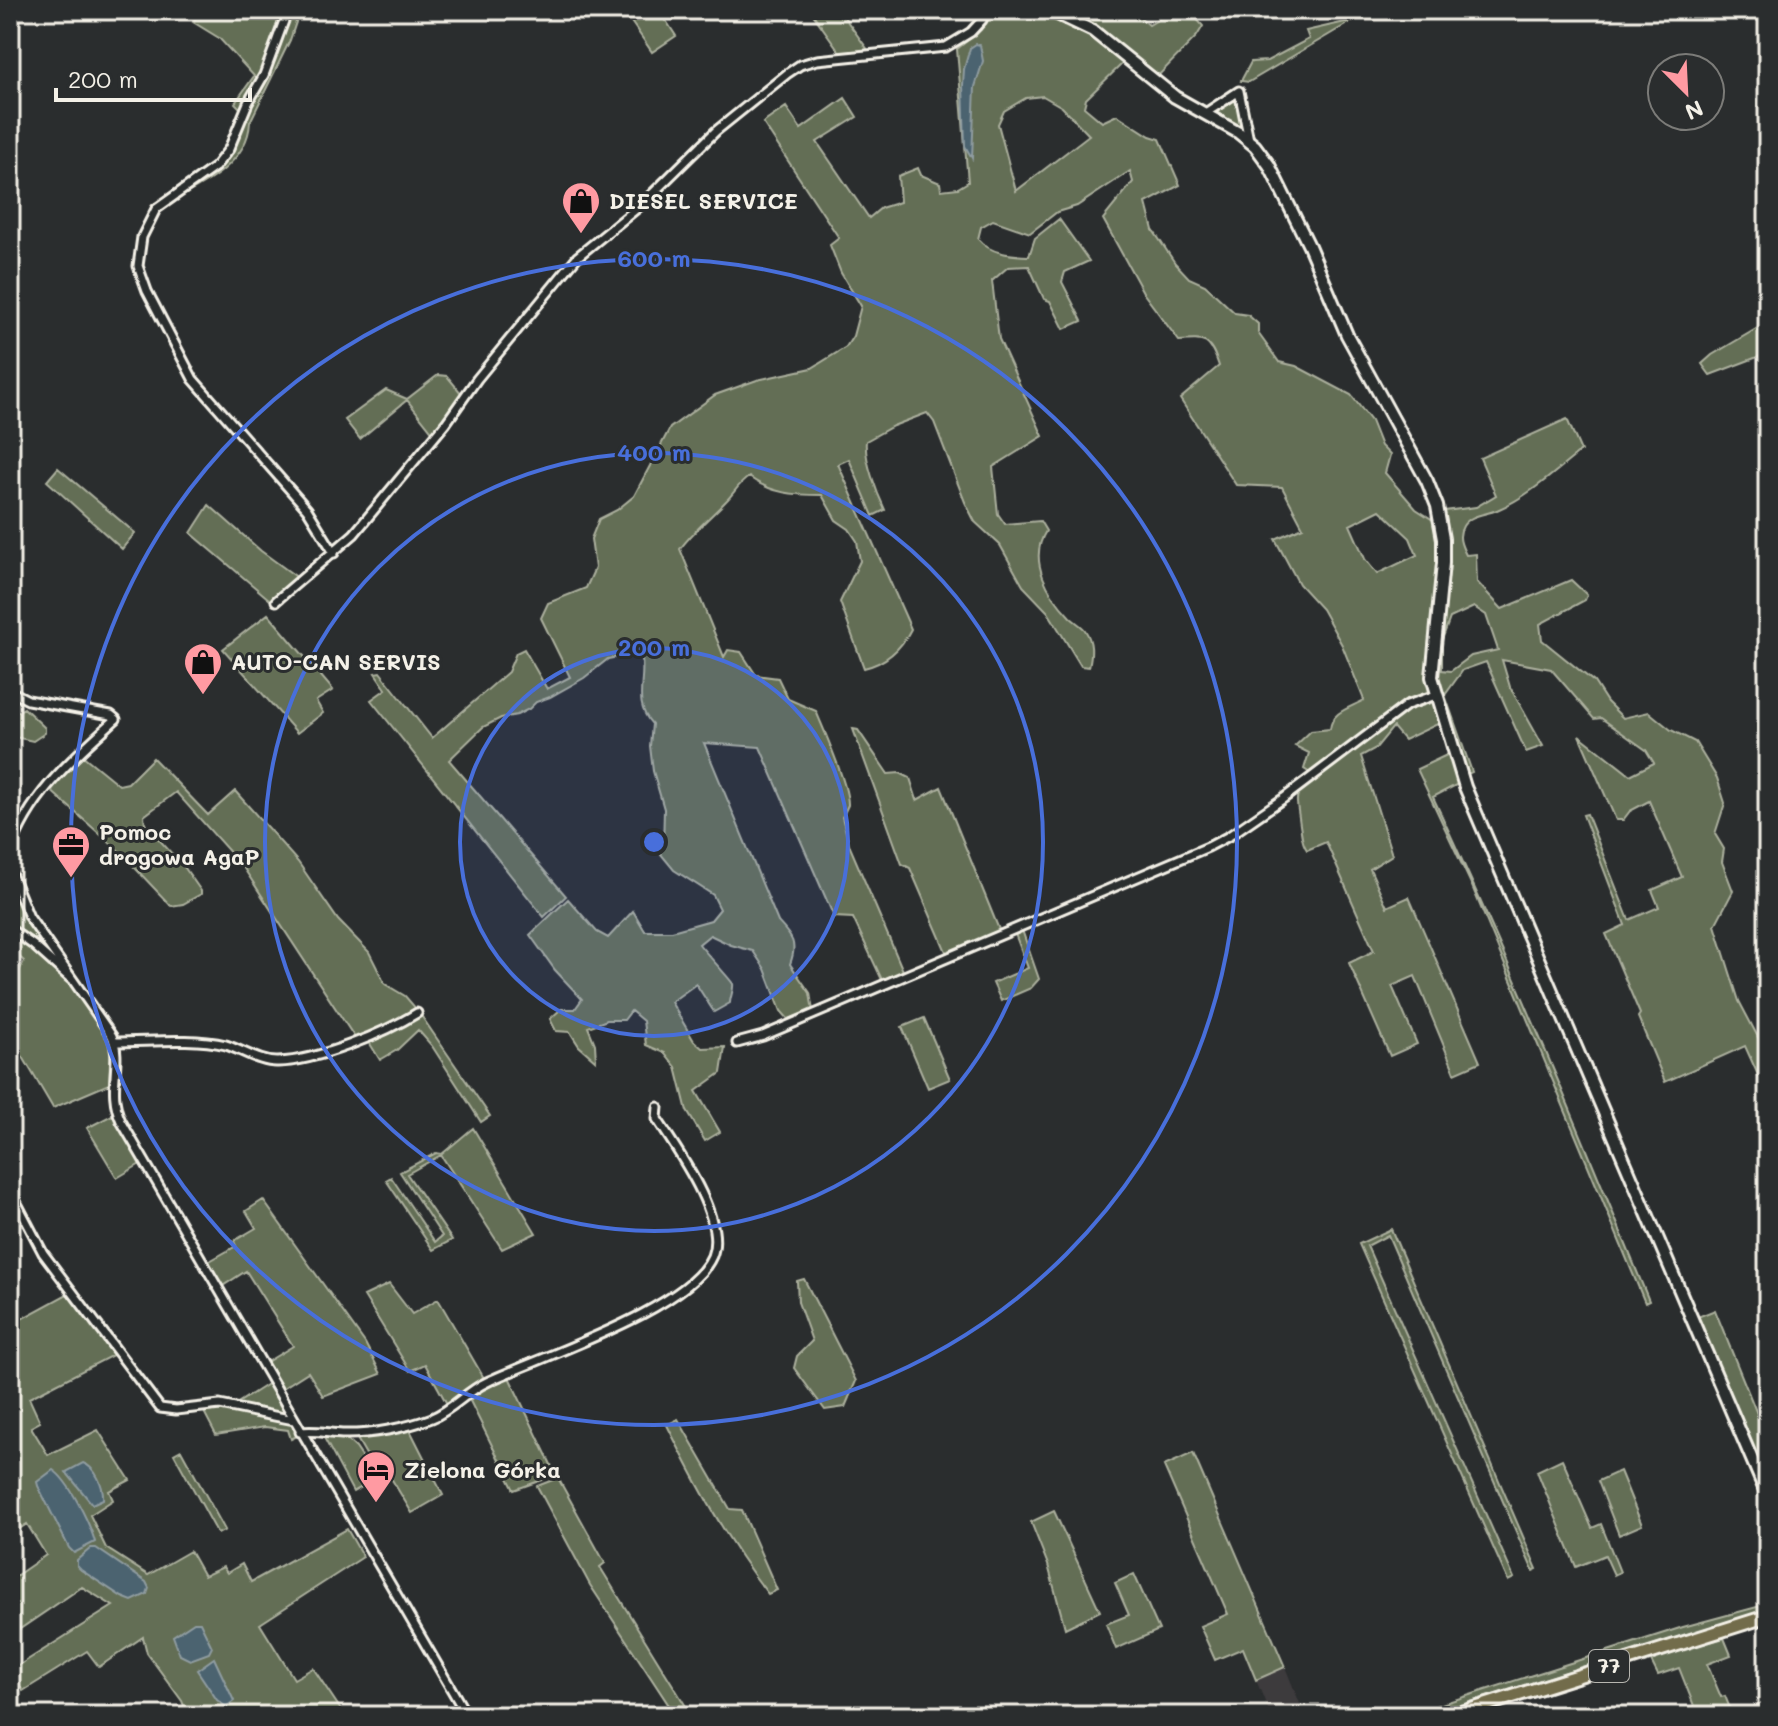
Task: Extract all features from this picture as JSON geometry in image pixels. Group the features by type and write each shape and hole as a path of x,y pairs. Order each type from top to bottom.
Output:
{"main road":[{"name":"77","path":"1451,1716 1768,1616"}],"street":[{"path":"288,10 264,75 248,103 229,149 215,167 156,209 142,237 138,266 147,291 193,379 307,509 334,553"},
{"path":"276,601 354,534 577,257 641,205 716,131 800,65 817,60 946,47 971,32 986,10"},
{"path":"1049,10 1093,31 1175,97 1249,140 1262,154 1277,179 1347,335 1427,481 1437,506 1443,553 1432,659 1436,695 1472,806 1768,1497"},
{"path":"1204,114 1239,91 1249,140"},
{"path":"10,691 28,700 111,715 116,719 41,793 25,815 10,852"},
{"path":"737,1043 763,1036 1208,847 1284,798 1407,705 1436,695"},
{"path":"10,871 29,917 77,983 114,1042 113,1098 117,1112 467,1716"},
{"path":"10,929 77,983"},
{"path":"114,1042 224,1045 275,1063 330,1050 417,1013"},
{"path":"300,1432 314,1430 345,1434 431,1418 486,1382 595,1336 675,1295 690,1284 708,1262 715,1242 706,1204 657,1119 658,1107"},
{"path":"10,1190 43,1253 160,1408 176,1410 220,1405 294,1420"}],"shaded area":[{"path":"1285,1667 1305,1716 1271,1716 1256,1680"}],"green space":[{"path":"202,10 285,10 262,73 242,110 235,103 254,76 219,38 193,22"},
{"path":"290,10 300,10 290,40 250,122 240,151 218,174 163,206 220,167 267,77"},
{"path":"623,10 659,10 676,36 652,52"},
{"path":"810,10 839,10 871,54 842,55"},
{"path":"989,10 1044,10 1091,34 1125,61 1086,99 1084,107 1102,122 1117,115 1160,139 1180,185 1146,203 1153,230 1175,263 1189,278 1205,285 1235,313 1248,315 1258,324 1258,333 1279,362 1296,366 1351,395 1371,421 1381,446 1390,455 1385,473 1416,509 1436,522 1439,532 1430,654 1442,722 1404,740 1393,727 1376,748 1361,756 1392,855 1370,869 1387,907 1409,897 1480,1062 1455,1073 1415,976 1392,986 1417,1044 1390,1056 1349,963 1374,951 1326,842 1307,850 1304,844 1297,796 1315,772 1304,769 1309,753 1295,746 1311,731 1330,729 1338,714 1364,700 1342,645 1322,609 1299,584 1275,539 1303,527 1282,487 1236,485 1180,399 1219,366 1213,350 1206,343 1179,341 1144,294 1103,219 1133,182 1130,171 1077,206 1057,212 1030,233 993,220 981,227 978,239 995,251 1029,256 1035,238 1059,219 1089,261 1065,272 1062,282 1082,321 1064,329 1050,301 1044,299 1029,266 1008,267 992,281 999,339 1043,436 993,467 998,514 1005,524 1040,521 1046,531 1039,554 1043,577 1062,608 1088,634 1091,648 1089,667 1081,666 1048,612 1023,586 1000,545 975,522 934,422 927,413 866,441 869,467 885,510 873,516 849,459 838,464 911,629 897,649 879,663 864,668 840,602 860,561 857,541 849,529 836,520 822,495 784,492 766,487 749,477 680,549 724,657 728,650 741,652 756,675 778,678 788,699 816,711 845,785 848,805 842,817 850,847 904,973 883,982 853,918 834,917 760,747 704,743 778,922 792,941 790,964 810,993 813,1011 790,1021 781,1011 765,969 753,951 710,935 699,944 733,984 730,1003 714,1012 696,984 671,1002 694,1041 702,1048 725,1047 721,1073 696,1091 720,1132 705,1141 687,1111 676,1067 665,1053 646,1045 643,1021 631,1011 624,1020 607,1020 588,1027 595,1044 596,1061 579,1046 570,1032 556,1031 550,1019 561,1009 575,1009 582,999 555,970 530,935 568,899 597,932 608,938 633,911 645,931 672,931 711,920 720,909 713,895 674,870 660,853 663,848 664,809 653,771 650,746 652,724 641,701 642,659 628,655 608,659 584,678 536,702 529,709 483,727 449,760 566,896 544,917 371,700 386,689 375,673 380,672 432,738 508,672 516,653 524,649 547,689 570,677 541,618 548,603 586,588 595,568 591,539 599,519 634,496 670,428 715,395 757,380 812,368 846,347 853,336 861,306 841,273 830,245 839,238 763,123 786,107 801,129 845,98 857,117 817,142 869,218 881,208 900,202 898,176 918,168 921,175 940,183 941,190 958,188 968,182 957,49 981,30","holes":["1043,96 1062,107 1089,135 1016,191 998,124 1004,111 1026,98","1380,510 1410,538 1417,555 1377,574 1365,559 1350,525"]},
{"path":"1054,10 1132,10 1149,25 1174,10 1189,10 1203,26 1156,78"},
{"path":"1354,20 1249,82 1241,81 1251,62 1267,61 1309,39 1306,31"},
{"path":"1237,96 1245,131 1211,112"},
{"path":"1768,322 1768,353 1710,375 1702,364"},
{"path":"438,375 447,376 462,394 434,434 407,400 360,439 345,420 386,390 407,399"},
{"path":"1567,419 1581,451 1520,498 1466,522 1461,530 1461,544 1466,555 1476,554 1477,582 1502,609 1571,580 1587,595 1585,600 1540,624 1542,640 1594,682 1607,702 1623,718 1649,712 1671,730 1695,742 1717,778 1725,803 1715,834 1724,849 1722,862 1733,891 1715,925 1739,1001 1768,1056 1768,1097 1745,1046 1665,1082 1606,934 1625,925 1583,815 1587,814 1629,920 1659,907 1652,890 1682,877 1649,801 1630,811 1623,820 1616,820 1579,735 1630,775 1654,763 1646,750 1601,718 1594,719 1551,669 1502,660 1510,687 1543,746 1526,752 1486,662 1463,670 1445,695 1472,772 1465,775 1436,683 1446,558 1445,511 1476,507 1496,495 1480,458","holes":["1474,607 1486,615 1498,650 1471,656 1451,671 1442,670 1442,640 1450,618"]},
{"path":"58,468 135,533 122,549 47,481"},
{"path":"209,505 261,551 298,578 270,600 191,533"},
{"path":"268,614 333,690 316,701 323,713 297,733 223,649"},
{"path":"24,708 45,728 45,733 33,741 10,736 10,716"},
{"path":"853,729 858,730 888,774 900,773 910,778 917,800 941,787 1000,932 947,954 910,868 902,864"},
{"path":"1451,753 1460,783 1433,797 1571,1111 1649,1301 1645,1303 1472,886 1417,769"},
{"path":"82,755 119,785 128,783 153,758 208,815 235,791 298,862 338,920 369,952 385,984 405,996 418,1011 355,1038 243,867 176,792 144,816 145,824 185,868 201,891 201,894 183,904 171,906 119,851 49,789"},
{"path":"10,882 30,925 111,1041 109,1084 53,1108 23,1057 10,1042 10,990 24,961 10,949"},
{"path":"1022,930 1039,979 1031,988 1001,1001 993,983 1028,968 1015,934"},
{"path":"420,1014 490,1116 481,1122 432,1046 418,1030 397,1050 380,1060 367,1039"},
{"path":"924,1018 950,1079 928,1088 902,1027"},
{"path":"114,1114 142,1163 117,1178 87,1128"},
{"path":"473,1128 536,1233 502,1249 441,1155 407,1174 452,1240 433,1250 386,1180 391,1177 435,1242 442,1236 400,1172 436,1153 442,1154"},
{"path":"263,1200 365,1343 381,1374 323,1396 308,1372 275,1393 288,1417 233,1406 269,1383 260,1366 293,1346 246,1271 221,1287 206,1263 236,1246 234,1241 256,1228 246,1211"},
{"path":"1391,1229 1537,1569 1533,1571 1388,1235 1367,1246 1514,1578 1508,1581 1359,1244"},
{"path":"804,1279 856,1381 845,1407 825,1410 794,1368 797,1356 812,1341 798,1302 797,1281"},
{"path":"389,1284 412,1314 438,1299 485,1380 447,1404 425,1364 410,1371 364,1296"},
{"path":"69,1293 113,1355 29,1398 40,1422 31,1427 48,1455 98,1430 130,1480 109,1491 113,1500 90,1515 106,1548 148,1575 190,1551 204,1576 223,1567 227,1573 242,1564 251,1582 347,1529 363,1557 260,1624 294,1679 313,1668 345,1716 188,1716 182,1701 147,1653 143,1637 99,1667 87,1651 23,1691 10,1671 113,1606 82,1587 20,1629 10,1612 10,1580 46,1555 27,1524 10,1535 10,1325"},
{"path":"1715,1310 1768,1441 1768,1484 1695,1318"},
{"path":"509,1377 556,1475 514,1490 468,1397"},
{"path":"219,1407 292,1422 299,1435 291,1439 288,1430 265,1427 216,1435 202,1408"},
{"path":"678,1419 730,1509 742,1510 777,1590 768,1594 713,1512 667,1425"},
{"path":"409,1428 443,1495 412,1513 388,1473 379,1477 356,1437"},
{"path":"322,1434 343,1436 356,1448 377,1479 353,1492"},
{"path":"181,1450 225,1530 218,1534 174,1454"},
{"path":"1193,1453 1285,1667 1256,1680 1243,1648 1215,1660 1200,1626 1228,1614 1164,1466"},
{"path":"1562,1459 1592,1528 1601,1524 1620,1572 1614,1575 1605,1555 1576,1567 1537,1471"},
{"path":"1620,1471 1642,1525 1619,1535 1598,1481"},
{"path":"558,1478 605,1563 600,1567 687,1708 676,1716 590,1585 537,1486"},
{"path":"1054,1511 1100,1611 1065,1628 1048,1565 1031,1522"},
{"path":"1134,1574 1159,1630 1116,1649 1106,1624 1129,1615 1115,1583"},
{"path":"1768,1604 1768,1609 1426,1716 1404,1716 1683,1627"},
{"path":"1724,1638 1731,1655 1707,1664 1733,1716 1698,1716 1679,1668 1658,1675 1650,1659"}],"water":[{"path":"980,45 983,61 975,87 972,158 965,146 963,85 970,48"},
{"path":"83,1463 95,1473 102,1488 103,1499 92,1504 66,1472"},
{"path":"53,1470 72,1492 95,1542 74,1553 38,1486 37,1482"},
{"path":"91,1548 96,1548 146,1582 149,1588 147,1594 132,1601 81,1570 77,1560"},
{"path":"194,1622 200,1622 212,1647 209,1653 190,1660 180,1655 173,1636"},
{"path":"214,1658 234,1701 226,1707 217,1700 197,1670"}],"place":[{"name":"DIESEL SERVICE","path":"581,235"},
{"name":"AUTO-CAN SERVIS","path":"203,696"},
{"name":"Pomoc drogowa AgaP","path":"71,879"},
{"name":"Zielona Górka","path":"376,1504"}]}
